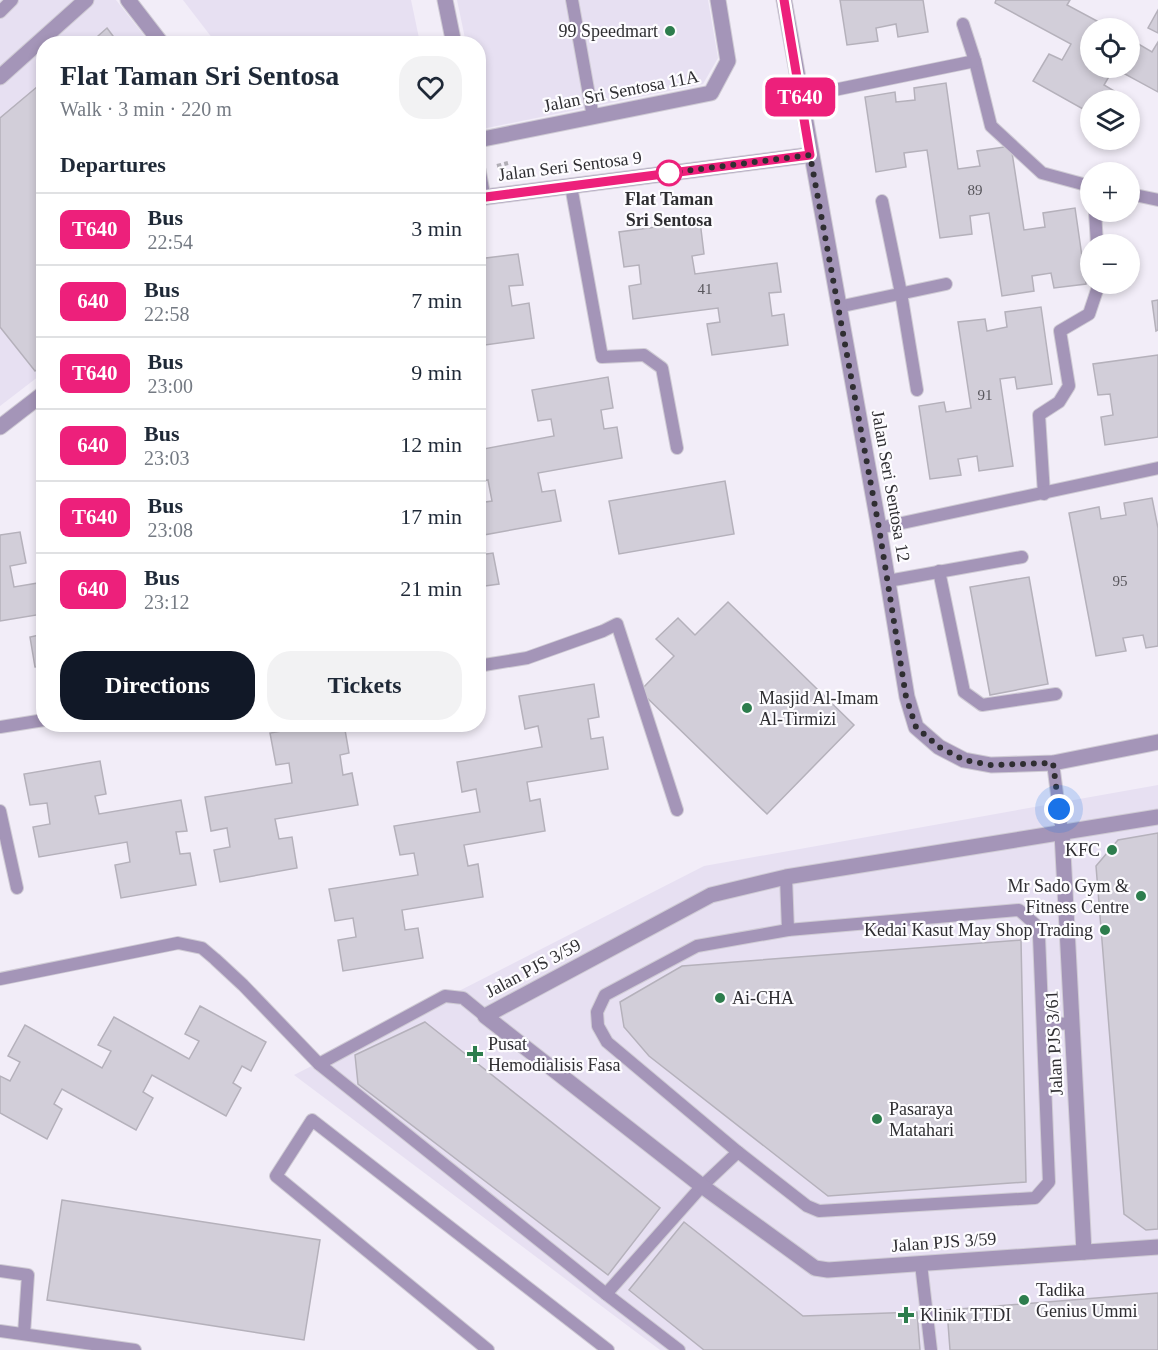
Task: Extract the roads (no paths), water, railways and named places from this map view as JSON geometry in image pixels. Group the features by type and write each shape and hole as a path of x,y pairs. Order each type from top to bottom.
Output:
{"street":[{"path":"46,36 86,0"},
{"path":"128,0 156,36"},
{"path":"445,0 452,36"},
{"name":"Jalan Sri Sentosa 11A","path":"486,138 711,93 728,62 718,0"},
{"name":"Jalan Seri Sentosa 12","path":"784,0 810,155 879,528 906,697 916,727 939,747 964,760 991,765 1053,763 1158,742"},
{"path":"0,77 36,45"},
{"name":"Jalan Seri Sentosa 9","path":"486,197 810,155"},
{"path":"0,427 36,399"},
{"name":"Jalan PJS 3/59","path":"1158,817 786,877 711,895 485,1016 702,1185 815,1268 828,1270 1158,1247"},
{"name":"Jalan PJS 3/61","path":"1062,832 1084,1252"}],"lane":[{"path":"0,12 12,0"},
{"path":"572,0 593,117"},
{"path":"963,24 991,126 1042,172 1080,183"},
{"path":"800,97 975,61"},
{"path":"571,186 602,357 644,355 662,368 677,448"},
{"path":"1140,196 1158,200"},
{"path":"882,201 901,293 916,390"},
{"path":"838,307 946,284"},
{"path":"1044,494 1039,415 1059,402 1069,386 1060,331 1089,314 1096,294"},
{"path":"879,528 1158,468"},
{"path":"888,580 1022,557"},
{"path":"939,571 964,692 982,705 1056,694"},
{"path":"486,665 527,658 617,624 677,810"},
{"path":"0,727 36,721"},
{"path":"1053,763 1062,832"},
{"path":"0,811 17,888"},
{"path":"786,877 788,930"},
{"path":"1019,910 1036,925 1039,936 1044,1025 1050,1182 1035,1198 819,1211 807,1206 738,1152 607,1042 598,1026 597,1012 605,995 697,946 788,930 1019,910"},
{"path":"0,979 178,943 202,948 243,985 320,1064 679,1350"},
{"path":"320,1064 445,996 463,998 485,1016"},
{"path":"1044,1025 1072,1023"},
{"path":"488,1350 276,1176 312,1120 608,1350"},
{"path":"606,1294 702,1185 738,1152"},
{"path":"921,1264 931,1350"},
{"path":"0,1271 28,1275 24,1334"},
{"path":"0,1331 135,1350"}],"place":[{"name":"99 Speedmart","path":"670,31"},
{"name":"Flat Taman Sri Sentosa","path":"669,173"},
{"name":"Masjid Al-Imam Al-Tirmizi","path":"747,708"},
{"name":"KFC","path":"1112,850"},
{"name":"Mr Sado Gym & Fitness Centre","path":"1141,896"},
{"name":"Kedai Kasut May Shop Trading","path":"1105,930"},
{"name":"Ai-CHA","path":"720,998"},
{"name":"Pusat Hemodialisis Fasa","path":"475,1054"},
{"name":"Pasaraya Matahari","path":"877,1119"},
{"name":"Tadika Genius Ummi","path":"1024,1300"},
{"name":"Klinik TTDI","path":"906,1315"}]}
